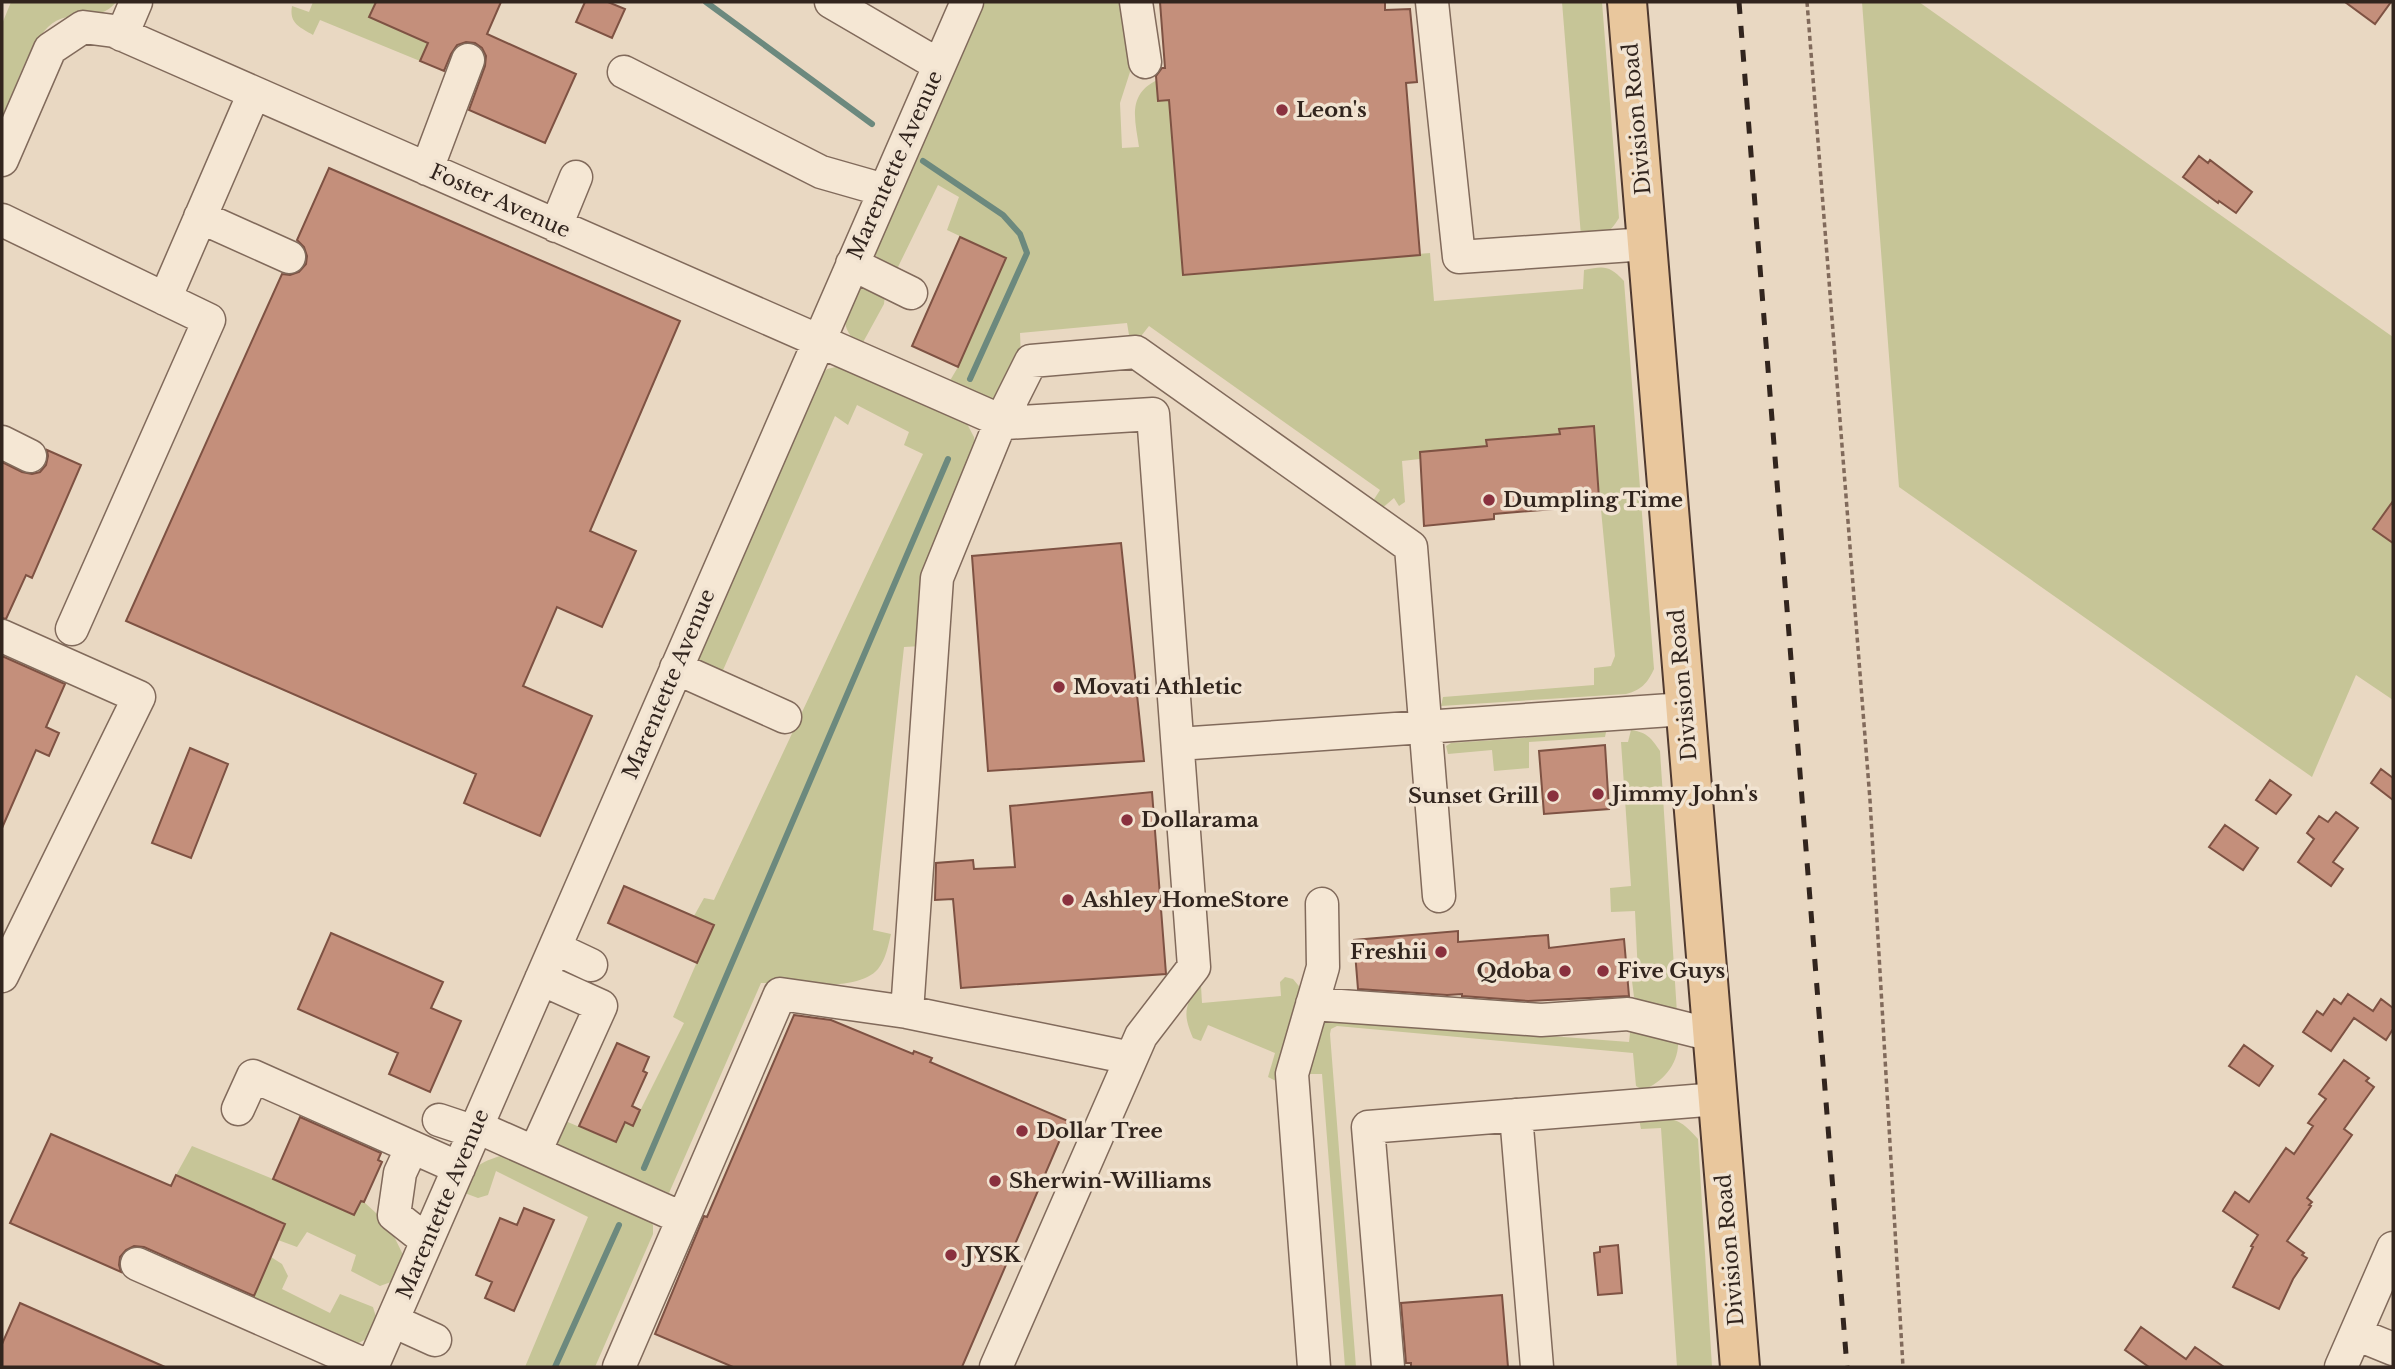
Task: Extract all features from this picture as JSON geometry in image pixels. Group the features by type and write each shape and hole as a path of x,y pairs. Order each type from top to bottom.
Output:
{"main road":[{"name":"Division Road","path":"1628,2 1740,1367"}],"street":[{"path":"122,35 136,2"},
{"path":"831,2 939,65"},
{"name":"Marentette Avenue","path":"371,1367 388,1308 424,1279 427,1241 460,1203 459,1168 967,2"},
{"path":"1136,2 1145,62"},
{"path":"1432,2 1459,257 1647,244"},
{"name":"Foster Avenue","path":"2,160 50,49 83,27 114,31 1001,421"},
{"path":"426,169 468,60"},
{"path":"624,72 821,172 884,190"},
{"path":"165,299 254,93"},
{"path":"556,226 576,177"},
{"path":"200,217 289,257"},
{"path":"2,220 209,320 72,629"},
{"path":"852,264 911,293"},
{"path":"907,1012 937,578 1001,421 1031,361 1136,352 1411,547 1439,896"},
{"path":"996,1367 1141,1036 1195,967 1153,414 1006,423 1001,421"},
{"path":"2,442 30,456"},
{"path":"2,636 139,696 2,976"},
{"path":"676,668 785,717"},
{"path":"1178,744 1685,709"},
{"path":"1314,1367 1292,1074 1323,967 1322,904"},
{"path":"555,948 591,965"},
{"path":"535,1152 601,1006 541,979"},
{"path":"619,1367 780,993 907,1012 1131,1058"},
{"path":"1312,1004 1541,1020 1628,1014 1712,1035"},
{"path":"238,1109 253,1076 459,1168"},
{"path":"1388,1367 1368,1127 1717,1099"},
{"path":"1516,1115 1537,1367"},
{"path":"439,1120 476,1129 535,1152 682,1217"},
{"path":"412,1147 400,1173 394,1215 427,1241"},
{"path":"2341,1367 2393,1248"},
{"path":"137,1264 371,1367"},
{"path":"388,1308 435,1340"},
{"path":"2356,1334 2393,1349"}],"path":[{"path":"1807,2 1870,800 1903,1367"}],"shaded area":[{"path":"11,2 116,2 101,13 66,17 48,27 28,58 2,120 2,24"},
{"path":"313,2 376,2 370,16 428,43 420,61 320,20 313,35 296,24 291,12 292,6 309,12"},
{"path":"980,2 1125,2 1130,72 1120,103 1122,148 1139,147 1135,117 1137,100 1147,86 1157,80 1169,100 1183,274 1430,253 1434,301 1583,289 1584,270 1597,268 1610,269 1624,281 1654,669 1643,686 1626,694 1441,706 1443,697 1594,685 1594,668 1611,666 1615,656 1593,426 1560,429 1560,434 1486,440 1487,446 1420,452 1420,459 1402,461 1405,502 1399,506 1394,498 1380,510 1371,504 1380,490 1149,326 1138,340 1130,341 1127,323 1020,333 1021,358 1002,396 988,399 948,384 1006,258 947,230 959,197 938,185 898,267 889,268 872,252"},
{"path":"1562,2 1602,2 1619,218 1608,232 1600,235 1581,236"},
{"path":"1862,2 1919,2 2393,337 2393,700 2356,675 2312,777 1899,487"},
{"path":"858,285 885,294 884,304 861,346 845,324 847,310"},
{"path":"840,366 966,422 974,437 977,463 922,646 904,647 873,930 891,934 878,969 855,981 823,985 761,983 669,1193 552,1144 563,1120 615,1142 625,1122 633,1125 684,1023 673,1017 713,925 694,916 704,898 714,900 923,454 904,445 909,432 857,405 848,425 835,416 720,677 707,672 696,657 817,380 827,369"},
{"path":"1631,730 1648,737 1660,751 1677,1013 1641,1006 1641,1001 1634,997 1632,981 1638,975 1635,911 1611,912 1610,888 1631,886 1621,742 1628,742"},
{"path":"1606,732 1605,737 1529,742 1529,768 1494,771 1492,750 1448,754 1446,746 1451,743"},
{"path":"1285,977 1293,979 1303,991 1285,1068 1276,1081 1268,1077 1275,1053 1208,1025 1201,1041 1193,1038 1187,1022 1187,1011 1196,984 1201,986 1202,1003 1281,996 1280,982"},
{"path":"1318,1020 1629,1042 1631,1024 1678,1042 1678,1050 1663,1078 1643,1090 1636,1086 1633,1053 1337,1026 1331,1029 1356,1367 1345,1367 1322,1074 1305,1074"},
{"path":"1639,1119 1678,1122 1698,1139 1712,1367 1677,1367 1661,1128 1641,1129"},
{"path":"192,1146 273,1179 364,1202 388,1224 407,1263 399,1279 380,1286 351,1271 356,1255 307,1232 297,1247 278,1240 285,1223 176,1175"},
{"path":"500,1156 515,1157 647,1214 653,1225 653,1234 595,1367 525,1367 588,1217 496,1171 488,1195 478,1198 462,1192 475,1168"},
{"path":"271,1257 282,1264 288,1276 282,1289 330,1313 340,1294 373,1307 379,1327 376,1334 347,1349 249,1306"}],"building":[{"path":"376,2 501,2 487,34 576,74 545,143 469,110 485,66 486,56 482,48 475,43 457,45 444,71 420,61 428,43 369,17"},
{"path":"585,2 608,2 625,9 612,38 576,22"},
{"path":"1160,2 1385,2 1385,10 1410,9 1417,82 1406,83 1420,255 1183,275 1169,100 1158,101 1156,76 1165,68"},
{"path":"2345,2 2391,2 2375,24"},
{"path":"2199,156 2208,163 2210,160 2252,192 2236,213 2183,177"},
{"path":"329,168 680,321 590,531 636,551 602,627 557,607 523,686 592,716 540,836 464,803 476,774 126,621 282,274 299,272 306,264 304,247 297,240"},
{"path":"960,237 1006,258 958,367 912,346"},
{"path":"1594,426 1599,498 1566,501 1566,508 1494,514 1494,519 1424,526 1420,452 1487,446 1486,440 1560,434 1559,429"},
{"path":"47,450 81,465 32,578 26,575 6,619 2,618 2,462 22,472 40,472 46,465"},
{"path":"2393,501 2393,543 2373,529"},
{"path":"1121,543 1144,761 988,771 972,556"},
{"path":"2,656 65,684 46,727 59,733 49,756 36,750 2,828"},
{"path":"1605,745 1609,809 1544,814 1539,751"},
{"path":"190,748 228,764 191,858 152,843"},
{"path":"2381,769 2393,778 2393,800 2371,783"},
{"path":"2270,780 2291,795 2276,814 2256,800"},
{"path":"1152,792 1166,974 961,988 953,899 935,900 936,863 973,860 974,869 1015,867 1010,806"},
{"path":"2336,812 2358,828 2333,862 2343,869 2331,886 2298,862 2314,839 2307,833 2319,816 2328,822"},
{"path":"2225,825 2258,848 2243,870 2209,847"},
{"path":"624,886 714,925 697,963 608,923"},
{"path":"1458,931 1458,942 1548,935 1549,948 1624,939 1629,996 1528,1001 1462,994 1358,989 1354,940"},
{"path":"331,933 443,982 431,1008 461,1021 430,1092 389,1074 398,1053 298,1009"},
{"path":"2348,994 2373,1011 2381,999 2393,1008 2393,1029 2386,1040 2354,1018 2331,1051 2303,1032 2317,1011 2323,1015 2334,999 2341,1004"},
{"path":"794,1015 831,1020 913,1054 914,1051 932,1058 930,1062 1068,1121 962,1367 733,1367 655,1334 704,1216 707,1217"},
{"path":"617,1043 649,1057 643,1071 647,1073 632,1106 640,1110 633,1126 625,1122 616,1142 579,1126"},
{"path":"2244,1045 2273,1066 2259,1086 2229,1066"},
{"path":"2344,1060 2369,1078 2366,1081 2374,1087 2344,1129 2352,1135 2307,1198 2312,1202 2309,1205 2311,1206 2287,1241 2307,1258 2293,1279 2279,1309 2233,1287 2258,1235 2223,1211 2235,1192 2249,1202 2286,1148 2294,1154 2313,1126 2308,1123 2326,1099 2319,1094"},
{"path":"300,1117 381,1153 378,1160 382,1162 364,1202 361,1201 354,1215 273,1179"},
{"path":"51,1134 171,1186 176,1175 285,1224 254,1296 144,1247 134,1246 126,1250 120,1257 121,1272 10,1223"},
{"path":"524,1208 554,1220 514,1311 485,1298 492,1282 476,1275 500,1218 517,1225"},
{"path":"1618,1245 1622,1293 1598,1295 1594,1253 1600,1252 1600,1247"},
{"path":"1502,1295 1508,1367 1411,1367 1411,1363 1406,1363 1401,1303"},
{"path":"20,1303 165,1367 2,1367 2,1344"},
{"path":"2141,1327 2186,1359 2195,1347 2224,1367 2149,1367 2125,1350"}],"waterway":[{"path":"706,2 872,124"},
{"path":"923,161 1003,215 1020,234 1027,253 970,379"},
{"path":"644,1168 948,459"},
{"path":"555,1367 619,1225"}],"railway":[{"path":"1739,2 1847,1367"}],"place":[{"name":"Leon's","path":"1282,110"},
{"name":"Dumpling Time","path":"1489,500"},
{"name":"Movati Athletic","path":"1059,687"},
{"name":"Jimmy John's","path":"1598,794"},
{"name":"Sunset Grill","path":"1553,796"},
{"name":"Dollarama","path":"1127,820"},
{"name":"Ashley HomeStore","path":"1068,900"},
{"name":"Freshii","path":"1441,952"},
{"name":"Qdoba","path":"1565,971"},
{"name":"Five Guys","path":"1603,971"},
{"name":"Dollar Tree","path":"1022,1131"},
{"name":"Sherwin-Williams","path":"995,1181"},
{"name":"JYSK","path":"951,1255"}]}
